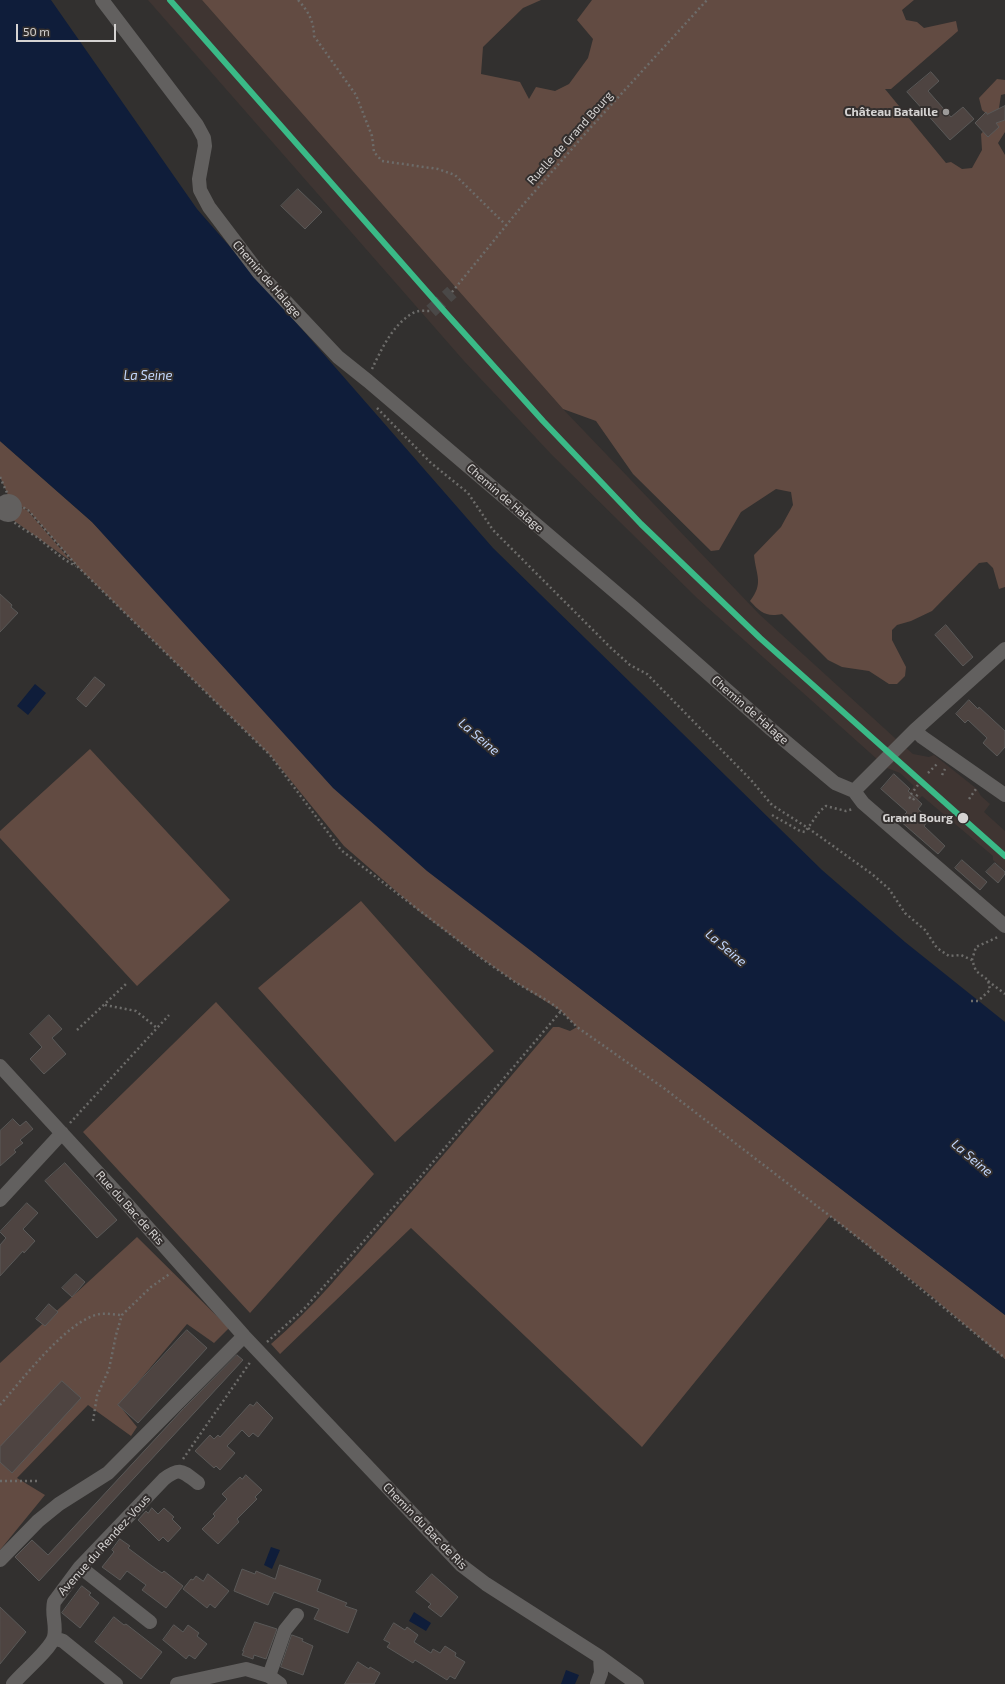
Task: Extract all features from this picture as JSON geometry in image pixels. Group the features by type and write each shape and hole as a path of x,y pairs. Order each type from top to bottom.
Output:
{"street":[{"name":"Chemin de Halage","path":"102,0 197,125 204,138 205,146 199,184 200,190 209,207 259,273 338,357 634,608 772,730 835,783 854,791"},
{"path":"1003,931 863,803 854,791 915,730 1005,649"},
{"path":"915,730 922,737 1005,795"},
{"name":"Rue du Bac de Ris","path":"3,1075 62,1133 258,1351"},
{"path":"0,1200 62,1133"},
{"path":"0,1560 38,1521 59,1504 108,1473 244,1336"},
{"name":"Chemin du Bac de Ris","path":"258,1351 461,1565 486,1584 600,1657 637,1684"},
{"path":"174,1471 182,1472 198,1483"},
{"name":"Avenue du Rendez-Vous","path":"54,1638 54,1602 80,1567 164,1479 174,1471"},
{"path":"80,1567 150,1622"},
{"path":"269,1676 285,1630 297,1615"},
{"path":"17,1682 51,1644 54,1638 62,1641 116,1684"},
{"path":"597,1684 601,1673 600,1657"},
{"path":"179,1684 246,1669 269,1676 280,1684"}],"path":[{"path":"298,0 308,11 314,26 314,36 356,95 372,136 374,152 382,162 438,169 455,175 507,226"},
{"name":"Ruelle de Grand Bourg","path":"452,292 522,206 592,126 707,0"},
{"path":"368,381 384,342 402,322 413,313 420,311 431,312"},
{"path":"372,404 431,463 468,493 493,530 611,648 630,664 647,674 751,780 772,805 808,828 872,874 889,889 905,912 925,930 937,948 949,956 960,955 972,960"},
{"path":"0,477 8,495 6,507 12,521 39,539 54,553 78,567"},
{"path":"6,507 28,510 78,567 270,755 341,850 481,958 515,982 562,1011 577,1027 664,1089 865,1242 1005,1358"},
{"path":"928,774 937,763"},
{"path":"942,775 946,770 943,768"},
{"path":"918,785 908,797 913,800 919,793"},
{"path":"969,798 973,793"},
{"path":"772,815 800,831 805,832 820,811 826,806 851,811 863,803"},
{"path":"1003,931 976,947 972,960 976,971 1005,994"},
{"path":"971,1001 978,1001 990,990 988,980"},
{"path":"77,1030 126,984"},
{"path":"105,1005 136,1011 157,1028"},
{"path":"174,1471 258,1351 304,1309 416,1182 562,1011"},
{"path":"62,1133 169,1015"},
{"path":"93,1421 97,1396 108,1369 122,1315 151,1287 182,1266"},
{"path":"0,1405 57,1340 82,1322 100,1314 122,1315"},
{"path":"0,1481 39,1481"}],"shaded area":[{"path":"148,0 202,0 563,409 759,614 896,739 878,760 697,598 551,454 464,361"},
{"path":"202,0 541,0 523,8 483,47 481,74 520,82 529,99 536,87 555,91 569,84 588,58 593,39 577,20 592,0 914,0 902,10 906,20 917,22 924,28 956,21 958,31 891,89 885,89 946,163 951,162 962,169 972,168 982,150 981,134 993,120 982,110 979,98 997,79 1005,80 1005,94 1001,95 999,108 1005,120 1005,132 998,143 1005,155 1005,587 999,589 993,568 987,562 979,563 932,611 911,621 897,625 892,630 892,640 906,667 905,676 897,684 889,684 869,671 842,667 828,660 782,614 772,615 757,609 750,601 757,589 758,584 754,555 781,527 793,505 791,492 776,489 741,512 719,550 711,551 633,474 596,421 563,409"},
{"path":"0,441 92,522 538,956 1005,1315 1005,1359 924,1290 830,1216 642,1447 411,1228 280,1354 271,1344 301,1317 342,1272 553,1027 559,1027 570,1031 577,1027 561,1011 515,982 420,912 344,846 270,755 78,567 28,510 14,504 0,477"},
{"path":"17,506 27,510 72,562 13,520 11,516 17,511"},
{"path":"906,748 913,754 929,757 934,755 977,789 981,796 990,804 984,812 1005,831 1005,871 993,860 993,856 922,796 912,806 903,798 914,786 900,773 887,768"},
{"path":"90,749 230,900 137,986 0,838 0,831"},
{"path":"361,901 494,1051 395,1142 258,988"},
{"path":"216,1002 374,1174 250,1313 83,1132"},
{"path":"137,1237 229,1328 214,1343 187,1324 119,1405 137,1427 131,1436 88,1405 17,1478 45,1495 0,1550 0,1363"}],"water":[{"name":"La Seine","path":"0,0 51,0 197,209 493,548 822,870 905,942 1005,1022 1005,1315 427,871 333,788 92,522 0,441"},
{"path":"35,684 46,693 28,715 17,706"},
{"path":"271,1547 280,1550 272,1569 264,1565"},
{"path":"414,1612 431,1623 426,1631 409,1621"},
{"path":"566,1670 579,1675 575,1684 561,1684"}],"building":[{"path":"931,72 939,81 928,91 951,117 963,107 974,119 950,140 907,92"},
{"path":"1005,106 1005,120 996,123 999,127 988,137 975,123 986,112 987,114"},
{"path":"298,189 322,212 305,229 281,206"},
{"path":"0,594 18,613 0,632"},
{"path":"946,625 973,657 963,666 935,635"},
{"path":"95,677 105,685 86,707 77,699"},
{"path":"969,700 978,709 979,707 1005,731 1005,747 997,756 983,743 987,738 968,720 965,723 956,714"},
{"path":"894,774 910,789 908,791 922,804 918,809 929,819 924,826 945,846 938,854 899,820 907,812 881,789"},
{"path":"962,860 987,882 980,890 955,868"},
{"path":"995,863 1005,872 998,883 986,872"},
{"path":"49,1015 62,1029 52,1038 66,1054 44,1074 30,1059 42,1047 30,1034"},
{"path":"13,1119 20,1126 26,1121 33,1129 20,1140 23,1143 14,1150 16,1152 0,1166 0,1131"},
{"path":"65,1163 117,1220 97,1238 45,1181"},
{"path":"27,1203 38,1213 23,1229 35,1241 24,1253 23,1251 0,1276 0,1245 6,1238 0,1232"},
{"path":"76,1274 85,1282 72,1297 62,1288"},
{"path":"49,1304 58,1312 45,1326 36,1319"},
{"path":"187,1330 207,1348 138,1423 118,1405"},
{"path":"237,1355 243,1360 39,1581 15,1557 32,1540 48,1555 183,1409"},
{"path":"62,1381 81,1398 12,1473 0,1462 0,1447"},
{"path":"257,1402 273,1418 258,1437 253,1433 249,1437 242,1430 227,1446 235,1453 220,1470 216,1466 214,1468 195,1451 210,1435 214,1439 218,1435 220,1437 250,1404 253,1406"},
{"path":"246,1475 262,1490 255,1497 257,1499 237,1519 239,1522 218,1544 202,1529 215,1516 213,1514 227,1499 222,1494 240,1477 242,1479"},
{"path":"152,1508 158,1514 164,1508 174,1517 172,1519 181,1528 168,1542 163,1537 159,1541 138,1520 146,1511 148,1513"},
{"path":"120,1539 130,1546 128,1548 152,1566 162,1573 164,1571 183,1586 166,1608 142,1590 146,1585 127,1571 120,1580 102,1567 114,1552 112,1550"},
{"path":"280,1565 321,1580 317,1591 347,1603 345,1606 357,1610 348,1633 314,1619 319,1609 274,1592 268,1605 234,1591 242,1569 255,1574 256,1571 275,1579"},
{"path":"208,1574 229,1591 215,1608 210,1604 207,1608 183,1589 191,1579 193,1580 196,1576 203,1581"},
{"path":"432,1574 458,1597 441,1617 428,1607 431,1604 416,1592"},
{"path":"82,1586 91,1593 89,1595 99,1603 80,1628 62,1613"},
{"path":"0,1607 26,1632 0,1664"},
{"path":"114,1617 124,1625 126,1624 162,1652 141,1679 95,1642"},
{"path":"255,1622 277,1629 266,1659 254,1655 253,1659 242,1655"},
{"path":"394,1623 405,1630 407,1627 418,1635 414,1642 431,1653 433,1649 440,1653 445,1646 456,1653 455,1656 465,1662 455,1679 450,1676 447,1680 415,1660 413,1663 387,1647 390,1643 384,1640"},
{"path":"174,1625 183,1632 188,1625 199,1633 197,1636 207,1644 195,1659 189,1655 186,1659 163,1640"},
{"path":"292,1635 303,1639 302,1641 313,1646 303,1675 281,1667"},
{"path":"358,1662 369,1669 370,1667 380,1673 374,1684 345,1684"}],"tunnel":[{"path":"431,311 452,292"}],"transit line":[{"path":"170,0 445,312 543,421 641,524 760,638 1005,856"}],"place":[{"name":"Château Bataille","path":"946,112"},
{"name":"Grand Bourg","path":"963,818"}]}
